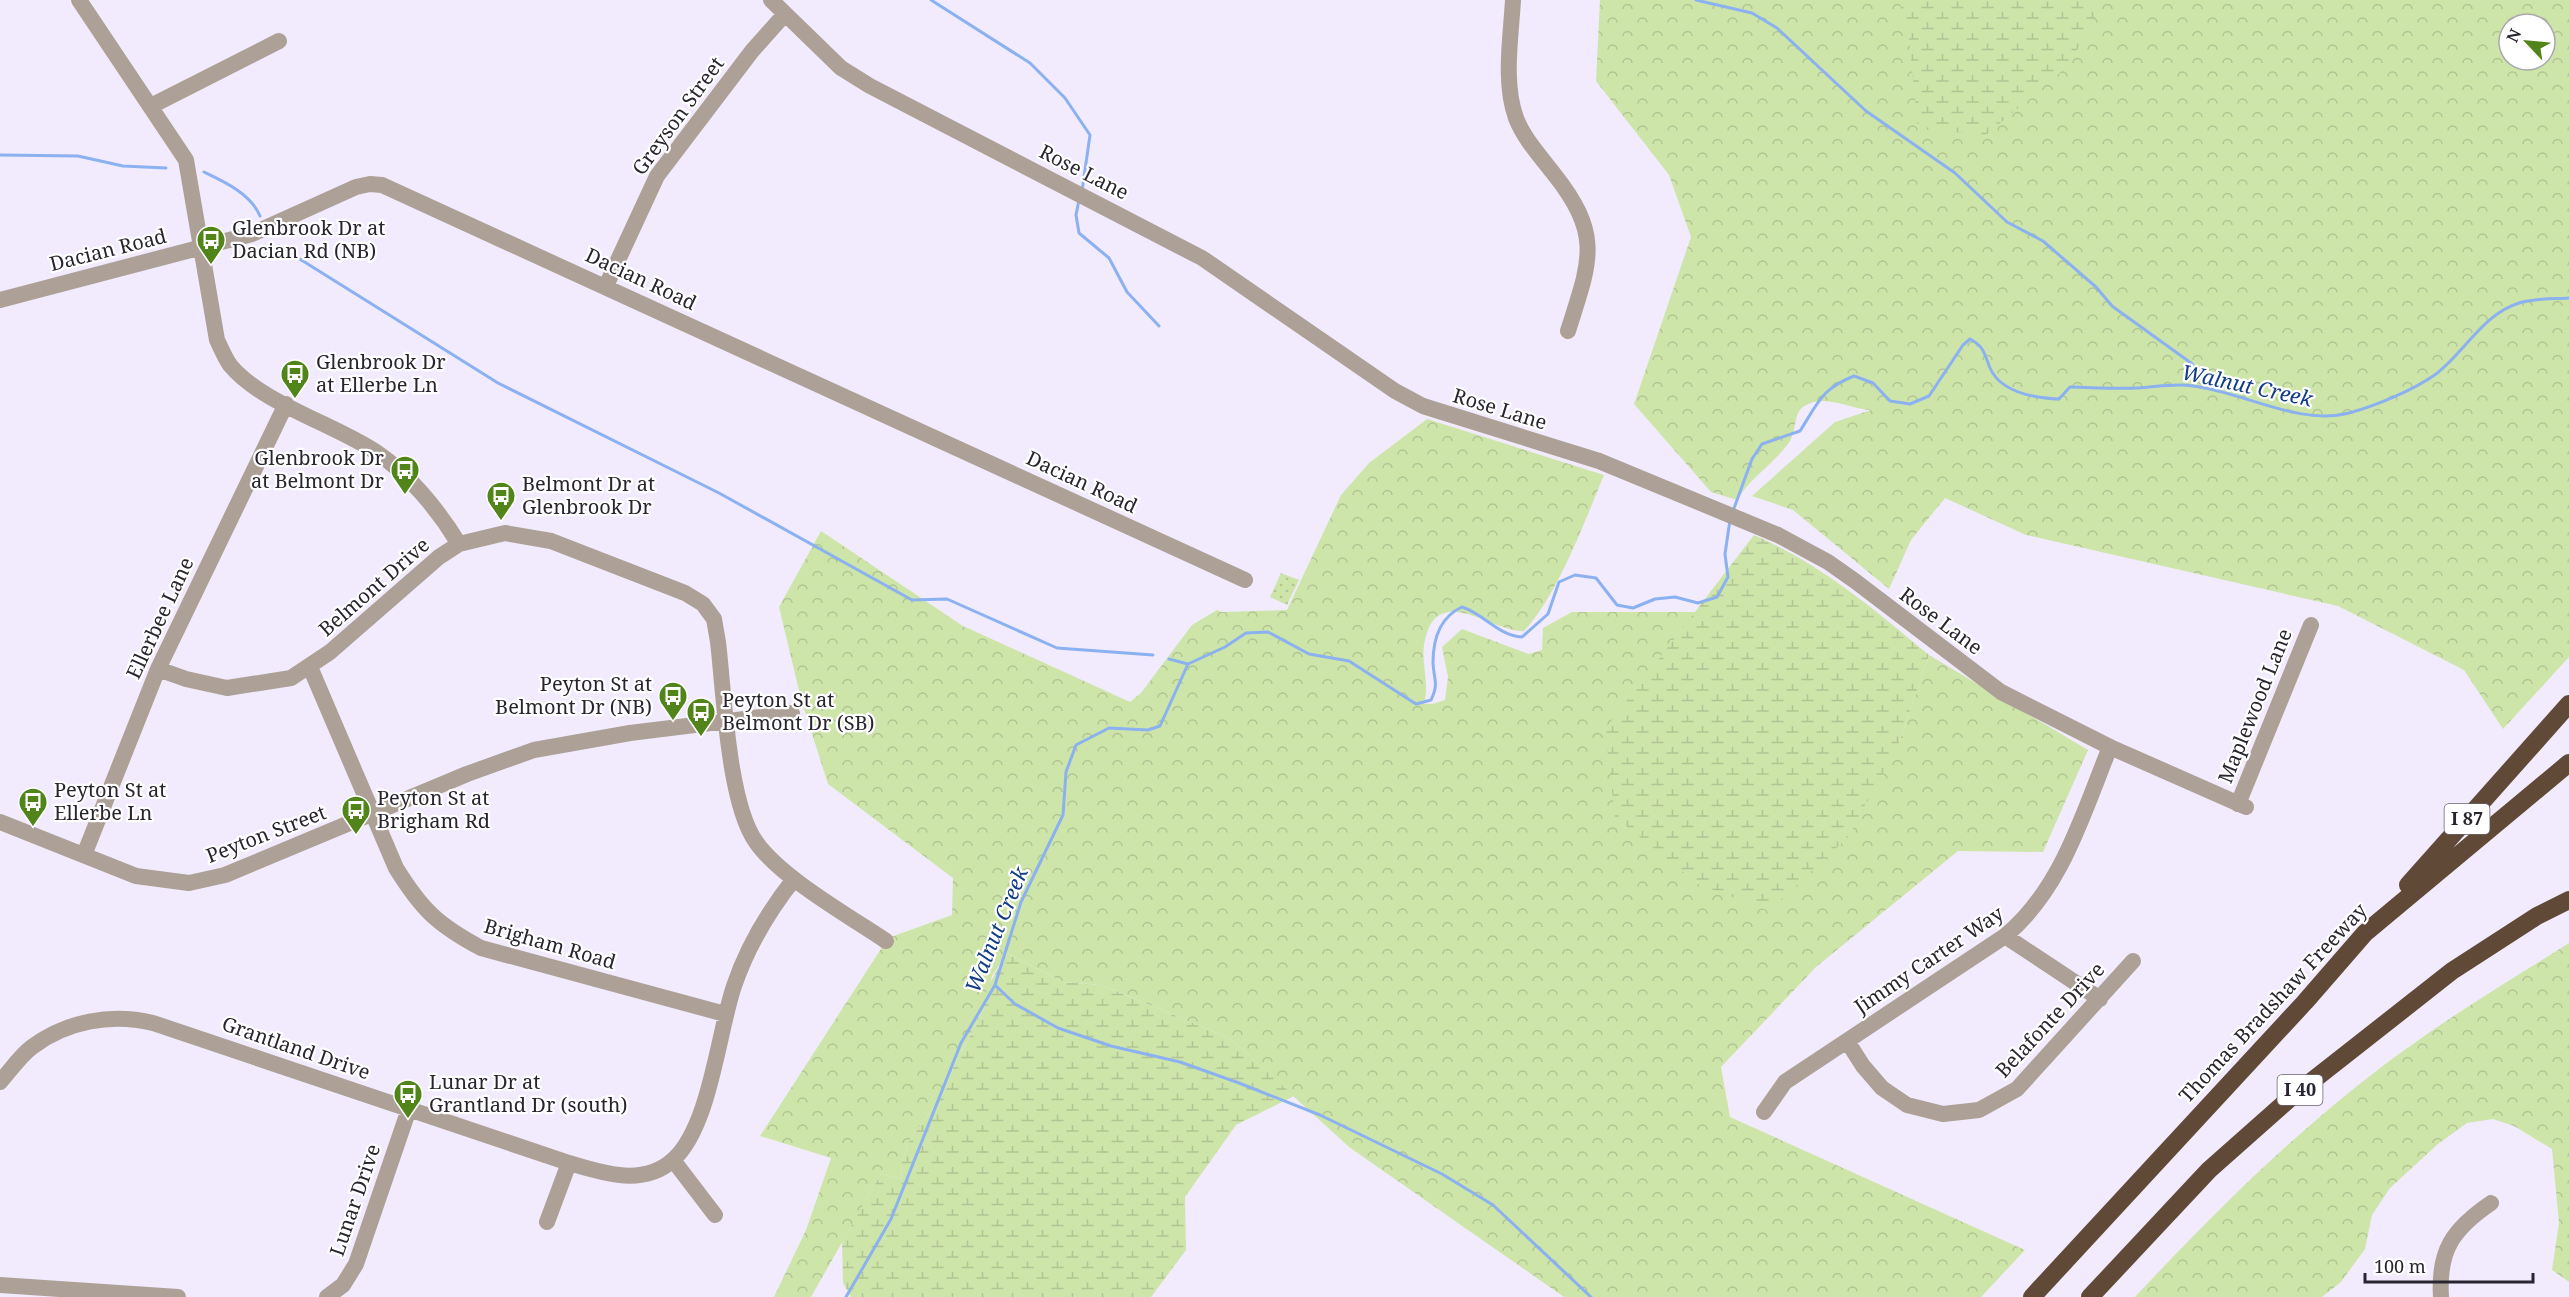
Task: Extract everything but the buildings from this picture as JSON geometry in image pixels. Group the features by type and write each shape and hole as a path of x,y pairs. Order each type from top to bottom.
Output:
{"highway":[{"name":"I 87","path":"2365,933 2569,704"},
{"name":"Thomas Bradshaw Freeway","path":"2032,1297 2305,1002 2365,933 2569,763"},
{"name":"I 40","path":"2090,1297 2209,1170 2288,1100 2452,971 2569,898"}],"street":[{"path":"79,0 186,160 217,340 229,364 246,380 286,404 379,453 445,520 459,544"},
{"name":"Rose Lane","path":"771,0 841,68 870,86 1202,258 1395,391 1433,411 1599,461 1751,522 1828,562 2001,692 2110,747 2242,805"},
{"path":"1513,0 1510,86 1513,109 1523,132 1578,206 1588,234 1588,262 1568,331"},
{"name":"Greyson Street","path":"606,286 657,176 752,51 785,14"},
{"path":"151,106 279,41"},
{"name":"Dacian Road","path":"0,300 252,234 340,193 370,184 396,189 1245,580"},
{"name":"Ellerbee Lane","path":"84,855 158,669 286,404"},
{"name":"Belmont Drive","path":"158,669 227,688 291,678 330,652 418,573 459,544 505,533 551,541 685,593 703,604 714,619 737,794 745,824 756,844 794,879 886,941"},
{"name":"Maplewood Lane","path":"2242,805 2311,625"},
{"name":"Brigham Road","path":"310,667 396,868 413,895 444,928 481,948 725,1014"},
{"name":"Peyton Street","path":"0,822 136,876 189,883 225,875 374,815 467,774 534,750 630,733 792,713"},
{"name":"Jimmy Carter Way","path":"1764,1112 1785,1082 2006,936 2022,923 2052,882 2110,747"},
{"path":"715,1215 673,1160 693,1131 700,1114 725,1014 751,944 767,913 794,879"},
{"path":"2006,936 2100,999"},
{"name":"Belafonte Drive","path":"1847,1041 1863,1066 1882,1088 1907,1105 1926,1111 1960,1114 1979,1110 2018,1089 2133,961"},
{"name":"Grantland Drive","path":"0,1082 32,1047 65,1029 98,1019 130,1017 605,1174 628,1177 658,1169 673,1160"},
{"name":"Lunar Drive","path":"327,1297 344,1285 356,1264 409,1109"},
{"path":"547,1222 569,1163"},
{"path":"2441,1297 2441,1266 2451,1240 2470,1217 2491,1203"},
{"path":"0,1285 178,1297"}],"green space":[{"path":"1600,0 2569,0 2569,657 2503,729 2464,670 2338,606 2026,535 1945,498 1911,540 1889,589 1793,510 1752,496 1835,422 1871,410 1828,401 1811,403 1803,407 1798,414 1791,440 1748,485 1737,500 1711,492 1634,404 1691,237 1669,175 1596,81"},
{"path":"1899,0 2105,0 2068,66 1986,135 1918,129 1908,28"},
{"path":"1427,419 1604,475 1559,578 1548,598 1524,631 1511,630 1468,614 1454,612 1442,614 1432,623 1424,647 1425,700 1416,703 1432,704 1445,700 1448,677 1442,647 1462,629 1529,654 1542,650 1543,628 1572,612 1696,612 1605,730 1899,743 1929,655 2088,750 2043,852 1958,851 1816,967 1721,1067 1730,1117 2025,1250 1981,1297 1564,1297 1349,1147 1231,1039 1102,985 1063,982 1007,953 992,976 983,1011 953,1068 944,1093 910,1139 900,1167 903,1179 881,1174 811,1297 774,1297 806,1230 831,1158 760,1136 888,938 952,915 953,878 828,784 801,699 779,607 821,531 963,626 1130,702 1141,693 1192,625 1217,610 1222,612 1287,610 1341,495 1369,463"},
{"path":"1754,535 1825,574 1867,604 1929,655 1899,743 1848,837 1769,911 1698,884 1615,817 1605,729"},
{"path":"1281,573 1299,580 1287,605 1270,597"},
{"path":"2569,943 2569,1282 2552,1270 2559,1223 2552,1149 2514,1126 2493,1119 2467,1123 2438,1144 2390,1188 2372,1215 2365,1249 2341,1282 2322,1297 2135,1297 2233,1196 2338,1101 2432,1031"},
{"path":"1007,953 1063,982 1102,985 1231,1039 1294,1096 1236,1125 1185,1197 1186,1250 1151,1297 851,1297 843,1283 842,1242 881,1174 903,1179 900,1167 910,1139 944,1093 953,1068 983,1011 987,988"}],"waterway":[{"path":"931,0 1030,63 1065,98 1090,135 1082,191"},
{"path":"1696,0 1752,13 1777,28 1866,111 1955,173 2007,222 2043,241 2096,287 2112,306 2191,363 2217,388"},
{"path":"0,155 78,156 123,166 166,168"},
{"path":"204,172 244,195 260,216"},
{"path":"1079,200 1076,215 1079,233 1109,258 1127,292 1159,326"},
{"path":"279,246 498,383 719,493 912,600 947,599 1057,648 1153,655"},
{"name":"Walnut Creek","path":"1733,511 1752,459 1762,444 1800,431 1821,398 1834,386 1854,376 1873,383 1890,401 1910,404 1929,396 1963,345 1970,339 1981,348 1990,368 2002,383 2010,389 2030,395 2059,399 2070,387 2129,388 2186,385 2212,389 2291,412 2330,416 2370,406 2406,392 2427,380 2446,365 2484,325 2506,308 2531,300 2569,298"},
{"name":"Walnut Creek","path":"846,1297 891,1219 961,1043 995,985 1021,902 1063,815 1066,772 1076,745 1109,728 1148,730 1160,726 1188,664 1225,647 1246,633 1268,632 1309,654 1349,661 1416,704 1431,700 1435,686 1433,663 1436,637 1443,623 1454,611 1462,607 1470,610 1506,633 1522,637 1548,614 1559,582 1575,575 1596,578 1617,605 1633,608 1655,599 1675,597 1698,603 1717,597 1728,577 1725,554 1730,520"},
{"path":"1169,659 1188,664"},
{"path":"995,985 1015,1004 1058,1028 1111,1046 1180,1062 1239,1083 1320,1115 1442,1174 1493,1205 1591,1297"}],"place":[{"name":"Glenbrook Dr at Dacian Rd (NB)","path":"211,266"},
{"name":"Glenbrook Dr at Ellerbe Ln","path":"295,400"},
{"name":"Glenbrook Dr at Belmont Dr","path":"405,496"},
{"name":"Belmont Dr at Glenbrook Dr","path":"501,522"},
{"name":"Peyton St at Belmont Dr (NB)","path":"673,722"},
{"name":"Peyton St at Belmont Dr (SB)","path":"701,738"},
{"name":"Peyton St at Ellerbe Ln","path":"33,828"},
{"name":"Peyton St at Brigham Rd","path":"356,836"},
{"name":"Lunar Dr at Grantland Dr (south)","path":"408,1120"}]}
